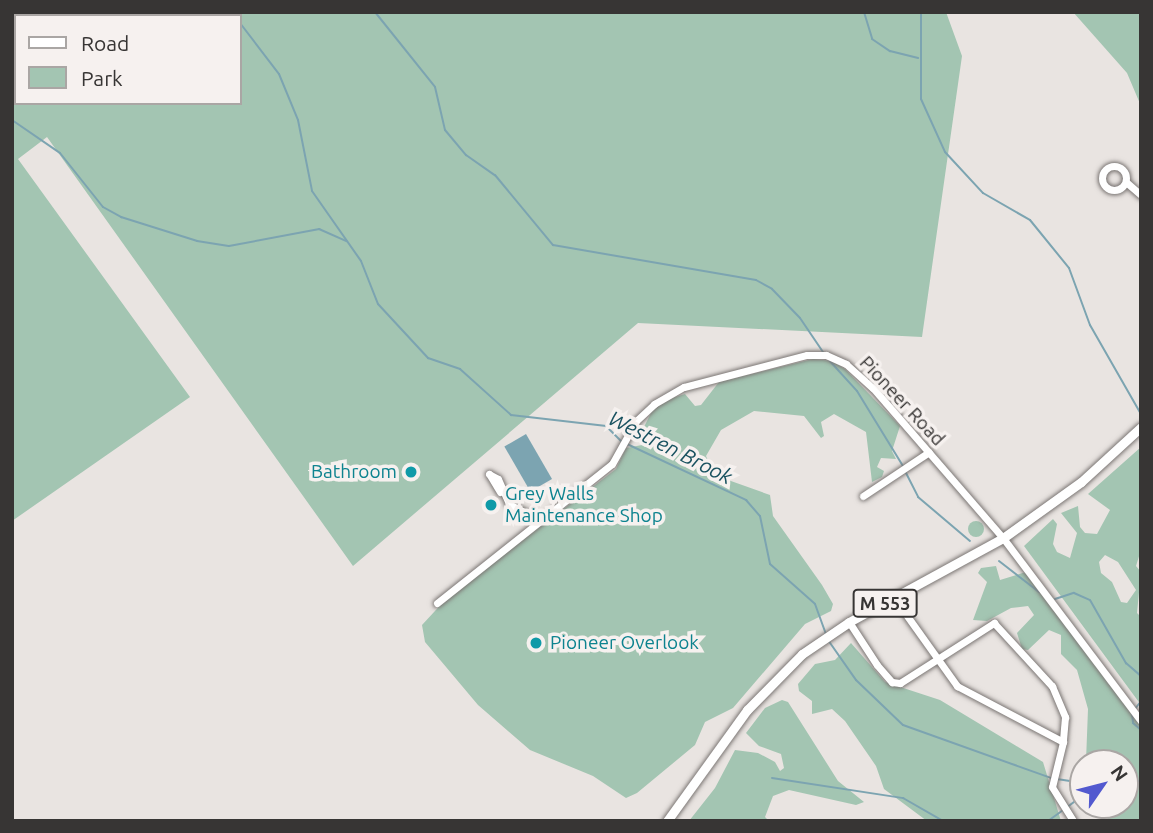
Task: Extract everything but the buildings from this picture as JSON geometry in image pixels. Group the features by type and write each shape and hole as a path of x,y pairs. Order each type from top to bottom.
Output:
{"main road":[{"name":"M 553","path":"667,821 764,690 802,654 849,622 1003,538 1081,482 1141,427"}],"street":[{"path":"1126,182 1141,195"},
{"name":"Pioneer Road","path":"437,603 612,464 636,422 654,404 684,387 807,355 826,355 846,364 929,452 1003,538 1141,721"},
{"path":"863,496 929,452"},
{"path":"500,492 520,514 541,521"},
{"path":"905,613 935,660 957,686 1063,741"},
{"path":"849,622 891,682 908,680 994,623 1052,686 1065,717 1063,741 1052,788 1073,821"}],"green space":[{"path":"12,12 946,12 962,56 922,337 638,323 353,566 47,137 18,159 190,397 12,521"},
{"path":"1073,12 1141,12 1141,106 1127,73"},
{"path":"813,359 833,361 846,370 900,426 892,451 896,459 881,458 877,467 884,471 882,477 872,482 866,432 834,414 821,422 824,436 821,438 804,416 754,411 721,430 706,456 714,475 770,495 773,516 822,585 833,604 831,611 805,624 733,708 705,722 695,745 637,793 626,798 593,776 530,750 478,705 425,642 422,625 447,598 616,469 626,448 642,445 644,427 653,409 663,401 685,394 695,406 701,405 719,382"},
{"path":"1141,447 1141,550 1136,566 1141,572 1137,613 1141,617 1141,705 1024,546 1053,519 1057,524 1053,544 1057,552 1070,558 1077,533 1061,513 1078,506 1080,527 1085,533 1097,534 1110,510 1088,494","holes":["1105,555 1118,562 1136,590 1127,603 1121,602 1112,582 1101,573 1099,562"]},
{"path":"973,521 979,521 984,529 982,535 973,537 968,532 968,526"},
{"path":"996,566 1000,580 1026,572 1141,724 1141,821 1108,819 1139,819 1139,749 1086,749 1088,709 1077,670 1061,654 1061,635 1049,630 1028,650 1022,649 1017,633 1034,615 1028,606 1011,608 987,621 973,620 987,582 978,573 981,568"},
{"path":"851,643 885,682 940,700 1043,762 1061,821 927,821 884,789 876,766 845,721 832,709 812,714 812,701 799,691 798,684 815,664 835,660"},
{"path":"782,700 788,702 838,781 864,802 856,805 789,790 773,796 765,817 769,821 689,821 715,788 735,750 758,753 775,762 780,771 784,768 781,754 759,746 746,733 765,708"}],"water":[{"path":"526,434 552,479 530,492 504,446"}],"waterway":[{"path":"375,12 435,87 445,130 466,155 495,175 553,245 756,280 772,289 800,318 823,352"},
{"path":"864,12 872,39 890,51 918,58"},
{"path":"921,12 921,99 945,152 983,193 1030,220 1069,268 1090,325 1141,414"},
{"name":"Westren Brook","path":"242,26 279,74 298,120 312,191 361,261 378,304 428,358 460,369 511,415 606,426 622,442"},
{"path":"12,120 60,153 103,207 121,217 197,241 229,246 319,229 346,241"},
{"path":"828,359 857,391 903,466"},
{"name":"Westren Brook","path":"627,444 746,500 760,516 770,564 815,604 826,635"},
{"path":"905,471 918,497 970,541"},
{"path":"999,561 1039,592"},
{"path":"1055,599 1074,593 1090,600 1126,663 1141,676"},
{"name":"Westren Brook","path":"828,640 856,680 903,725 1051,778"},
{"path":"1135,709 1141,701"},
{"path":"1132,713 1133,723 1141,730"},
{"path":"772,778 903,798 943,821"},
{"name":"Westren Brook","path":"1057,779 1069,781"},
{"path":"1048,821 1062,811"}],"place":[{"name":"Bathroom","path":"411,472"},
{"name":"Grey Walls Maintenance Shop","path":"491,505"},
{"name":"Pioneer Overlook","path":"536,643"}]}
